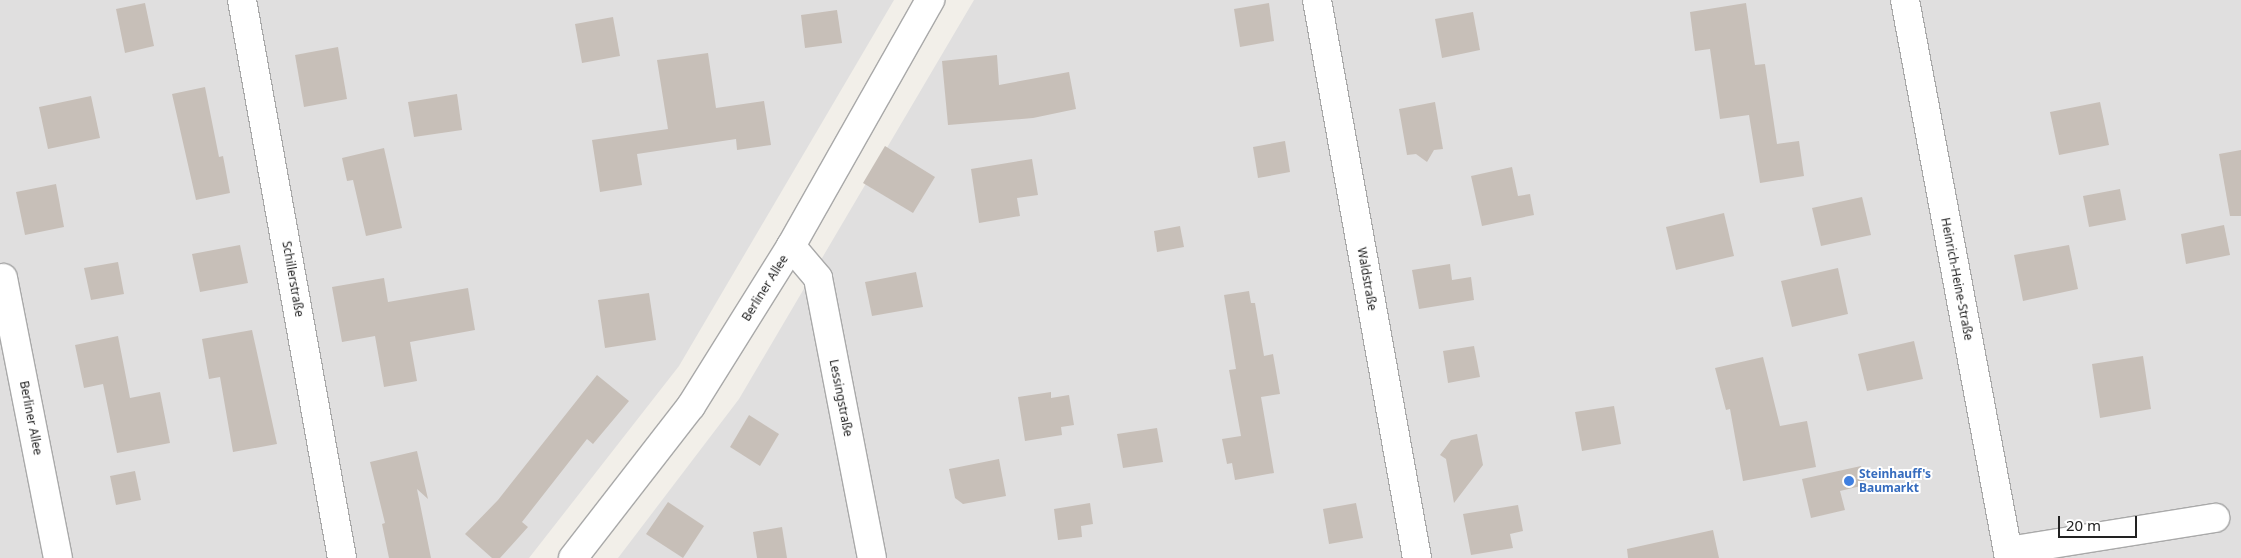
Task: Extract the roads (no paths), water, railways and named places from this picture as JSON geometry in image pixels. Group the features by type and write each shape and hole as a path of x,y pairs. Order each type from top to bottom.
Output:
{"street":[{"name":"Schillerstraße","path":"242,0 342,558"},
{"name":"Berliner Allee","path":"573,558 691,406 792,246 930,0"},
{"name":"Waldstraße","path":"1317,0 1417,558"},
{"name":"Heinrich-Heine-Straße","path":"1905,0 2009,554"},
{"name":"Lessingstraße","path":"792,246 818,278 872,558"},
{"name":"Berliner Allee","path":"3,278 58,558"},
{"path":"2009,554 2215,518"}],"place":[{"name":"Steinhauff's Baumarkt","path":"1849,481"}]}
